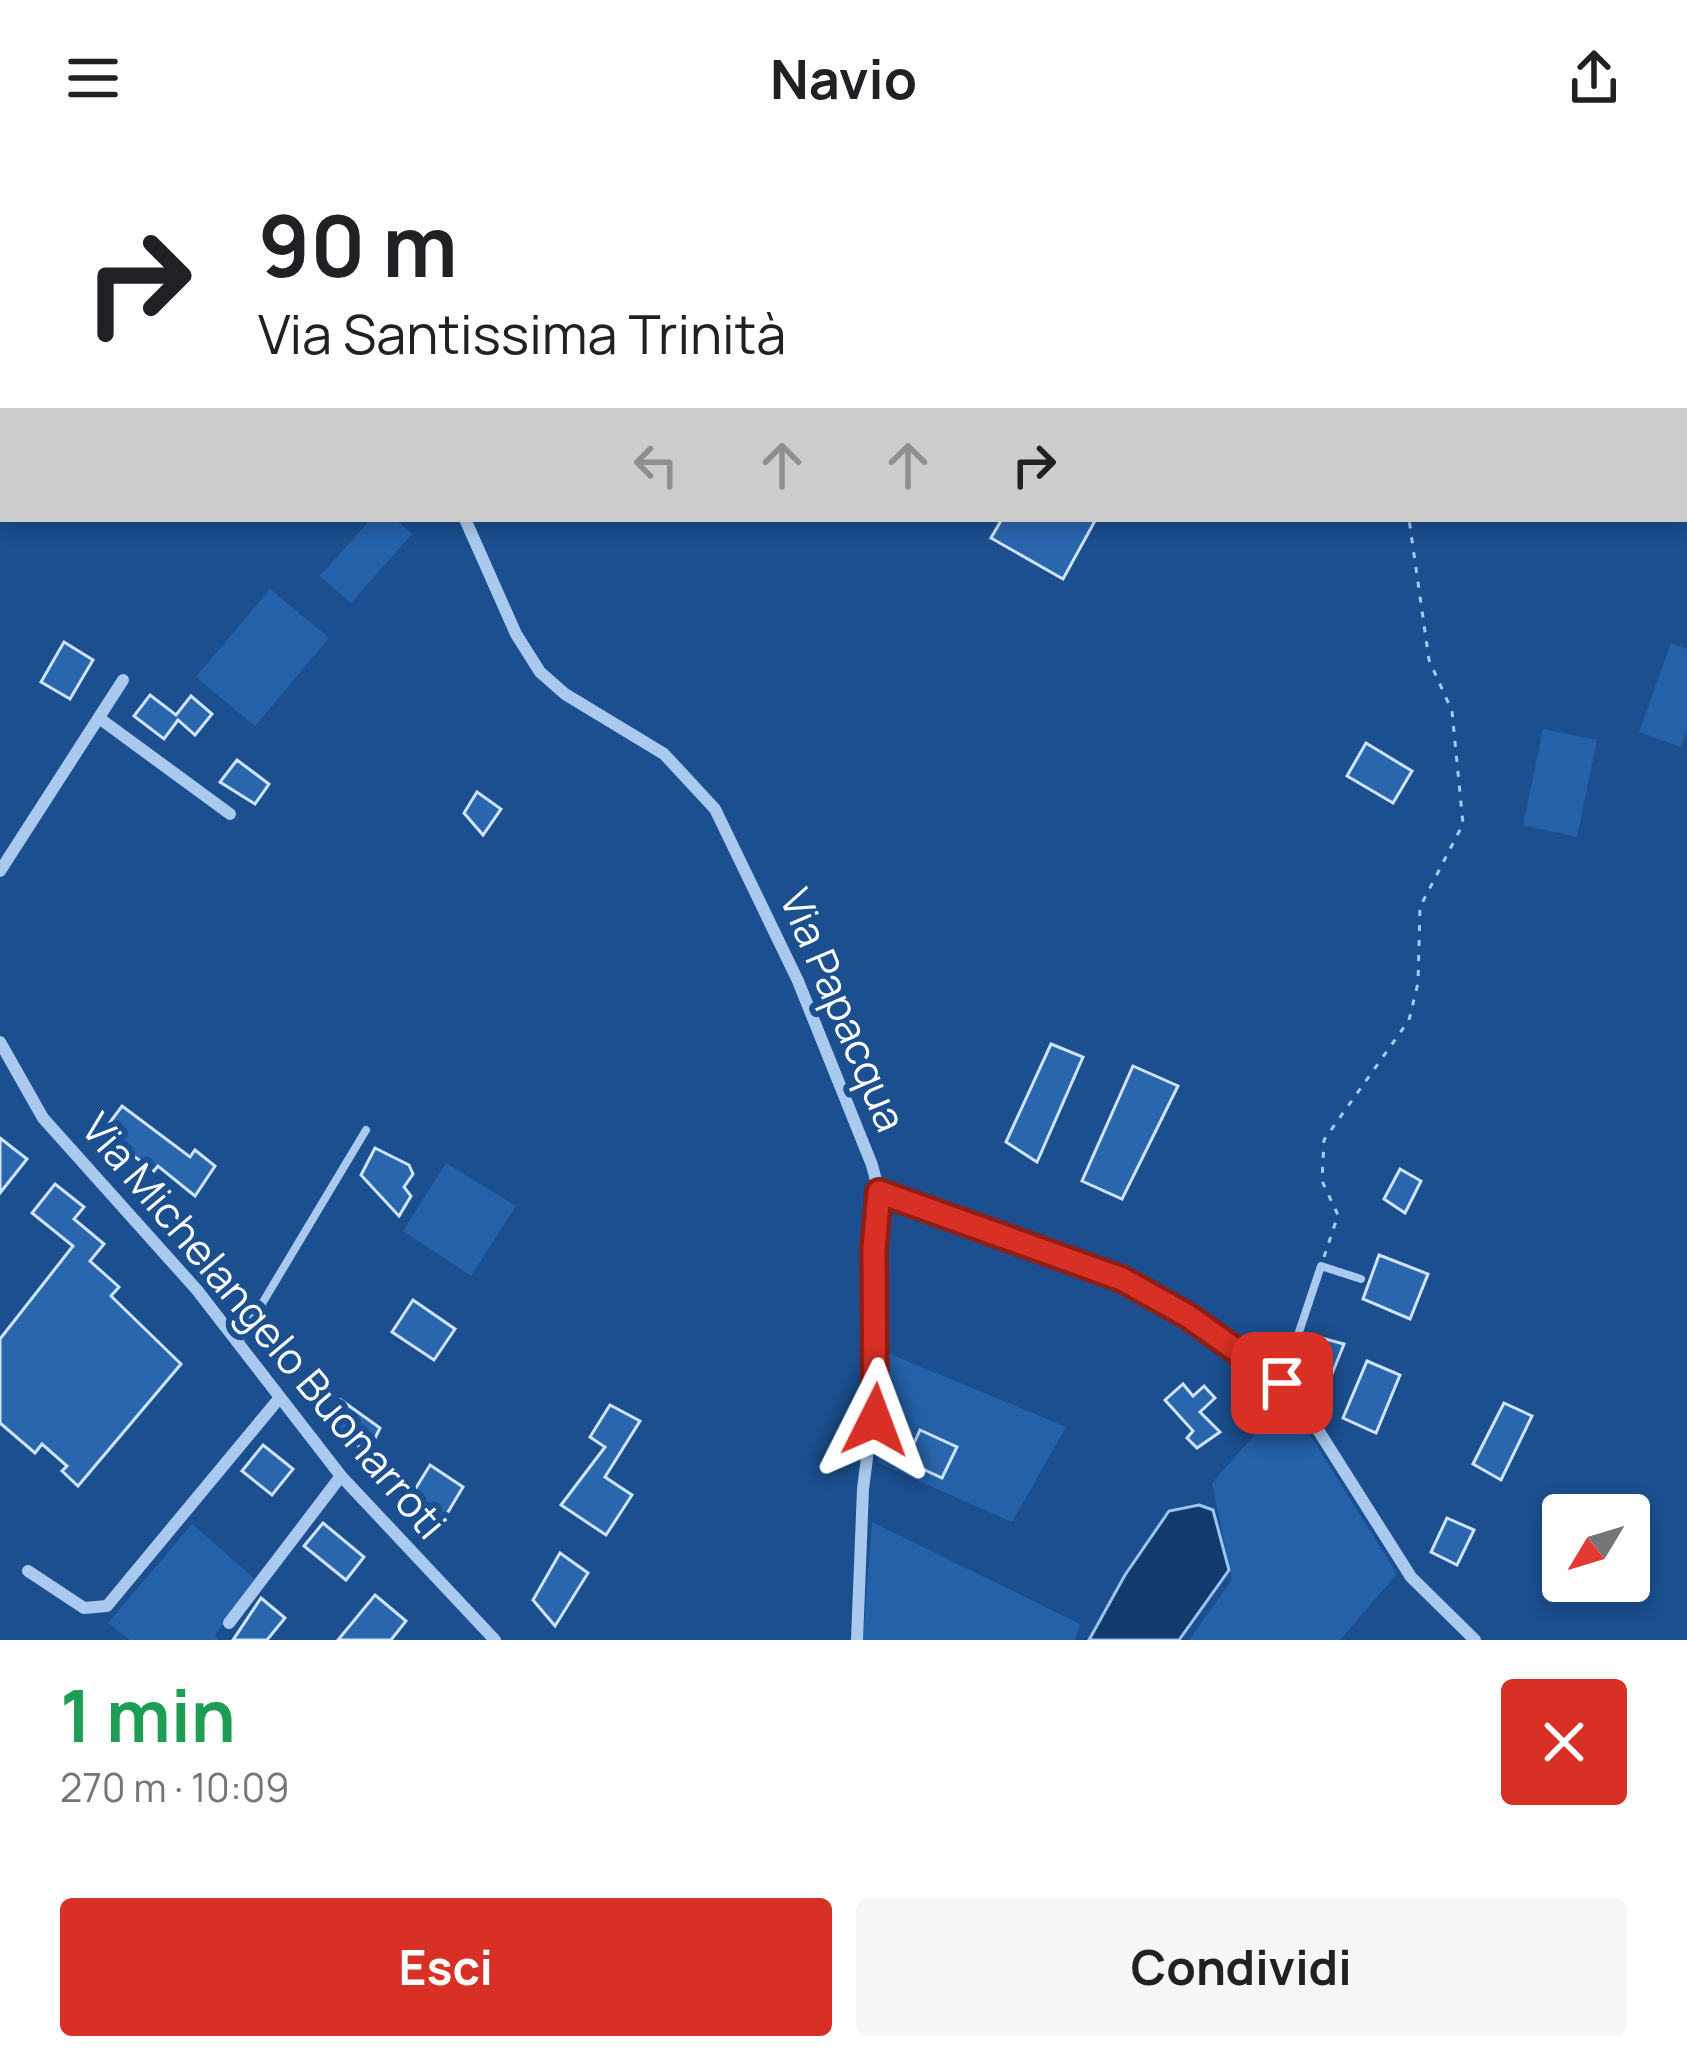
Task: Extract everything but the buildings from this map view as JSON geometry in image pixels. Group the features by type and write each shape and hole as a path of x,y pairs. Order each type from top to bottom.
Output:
{"street":[{"name":"Via Papacqua","path":"466,522 515,634 546,679 674,761 716,809 798,981 879,1192 874,1249 878,1372 863,1489 857,1640"},
{"path":"0,871 123,680"},
{"path":"99,718 230,814"},
{"name":"Via Michelangelo Buonarroti","path":"0,1042 43,1118 238,1344 341,1477 495,1640"},
{"path":"879,1192 1122,1279 1188,1316 1282,1383 1322,1434 1412,1576 1474,1640"},
{"path":"28,1571 84,1608 98,1610 111,1604 277,1400"},
{"path":"229,1623 341,1477"}],"lane":[{"path":"238,1344 366,1130"},
{"path":"1282,1383 1321,1266 1361,1279"}],"path":[{"path":"1321,1266 1338,1215 1322,1180 1324,1140 1409,1020 1418,983 1420,907 1462,824 1452,711 1429,660 1409,522"}],"shaded area":[{"path":"368,522 398,522 412,534 351,603 320,576"},
{"path":"270,589 329,638 255,726 196,677"},
{"path":"1671,643 1687,649 1687,729 1681,747 1639,732"},
{"path":"1543,729 1597,740 1577,837 1523,825"},
{"path":"446,1163 516,1206 471,1276 403,1231"},
{"path":"883,1351 1066,1427 1012,1522 878,1463"},
{"path":"1287,1398 1397,1574 1340,1640 1189,1640 1232,1580 1212,1483"},
{"path":"1199,1505 1213,1510 1229,1570 1179,1640 1089,1640 1125,1575 1169,1511"},
{"path":"872,1522 1080,1624 1075,1640 863,1640"},
{"path":"192,1524 257,1581 215,1635 219,1640 130,1640 108,1623"}],"route":[{"path":"875,1420 874,1230 879,1192 1122,1279 1188,1316 1282,1383"}]}
